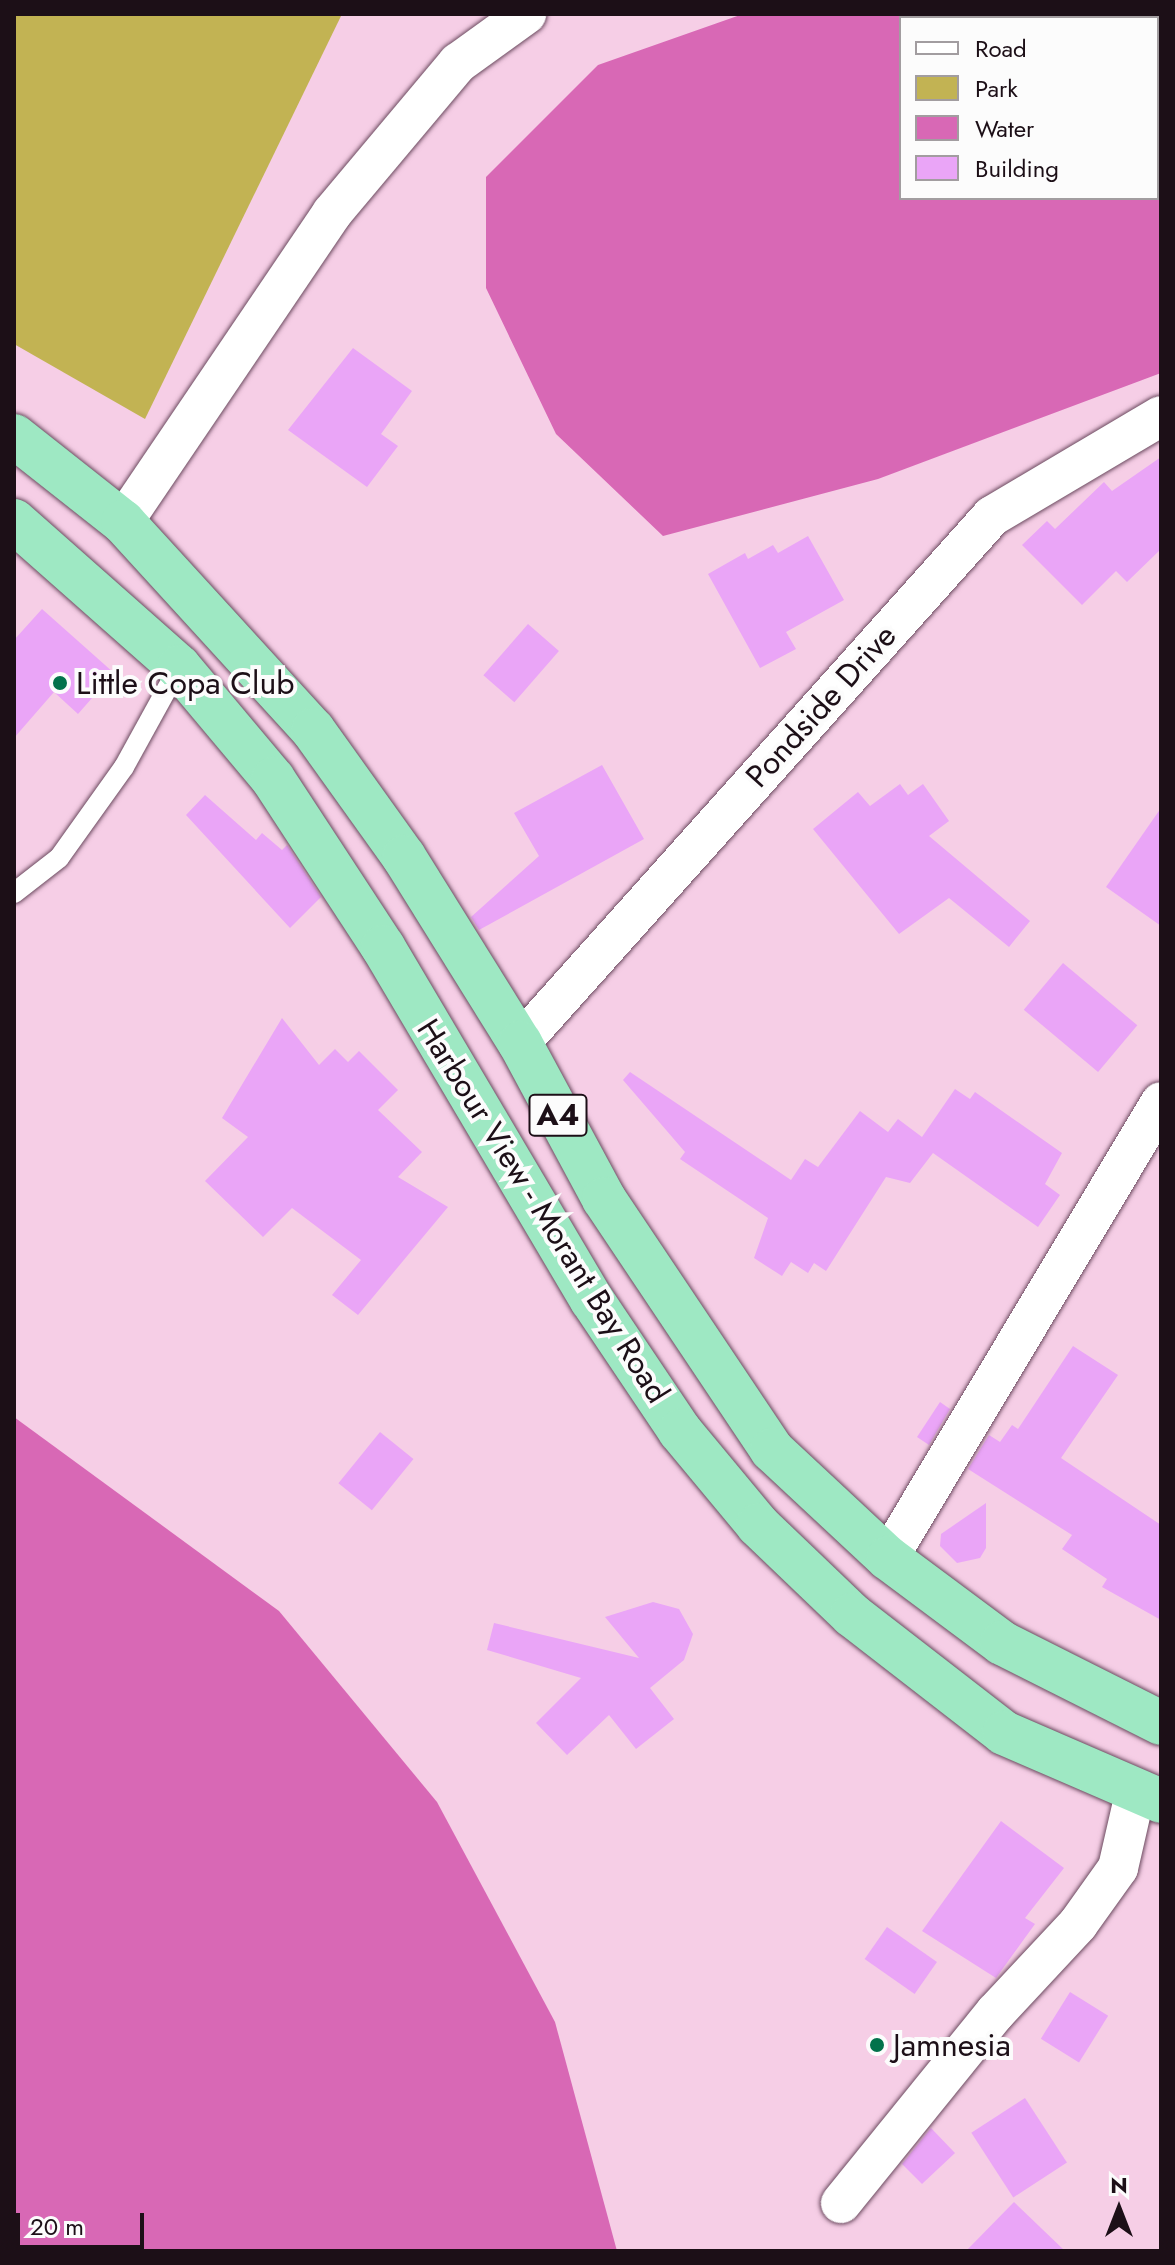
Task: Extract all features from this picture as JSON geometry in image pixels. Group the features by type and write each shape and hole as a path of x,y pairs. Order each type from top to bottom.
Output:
{"highway":[{"name":"Harbour View - Morant Bay Road","path":"14,436 123,522 313,730 404,857 520,1043 604,1199 772,1450 888,1558 1002,1643 1161,1723"},
{"name":"Harbour View - Morant Bay Road","path":"14,521 179,667 273,779 383,947 592,1300 680,1431 758,1525 852,1615 1004,1733 1148,1798"}],"street":[{"path":"123,522 332,213 458,63 526,14"},
{"name":"Pondside Drive","path":"520,1043 992,516 1161,416"},
{"path":"888,1558 1161,1102"},
{"path":"841,2203 995,2013 1078,1924 1118,1868 1148,1798"}],"lane":[{"path":"14,893 59,858 124,767 179,667"}],"green space":[{"path":"14,14 342,14 145,419 14,344"}],"water":[{"path":"743,14 1161,14 1161,373 878,479 663,536 556,434 486,288 486,177 598,65"},
{"path":"14,1417 279,1611 437,1802 555,2022 617,2251 14,2251"}],"building":[{"path":"353,348 412,391 381,434 398,446 367,487 288,430"},
{"path":"1161,457 1161,549 1127,582 1116,571 1082,605 1022,545 1047,521 1055,529 1104,482 1112,491"},
{"path":"808,536 844,600 786,632 796,649 760,668 708,574 745,553 748,559 773,545 778,553"},
{"name":"Little Copa Club","path":"42,609 114,673 78,714 54,692 14,738 14,640"},
{"path":"528,624 559,651 514,702 483,675"},
{"path":"602,765 644,839 479,930 471,917 539,856 514,813"},
{"path":"900,784 908,795 923,784 949,821 929,836 1030,921 1009,947 949,898 899,934 813,829 858,792 870,806"},
{"path":"205,795 256,840 262,833 282,850 287,845 321,897 290,928 186,815"},
{"path":"1161,808 1161,926 1106,887"},
{"path":"1063,963 1137,1025 1098,1072 1024,1010"},
{"path":"282,1018 319,1065 335,1049 348,1062 359,1051 398,1090 378,1110 422,1152 398,1177 448,1207 358,1315 332,1295 361,1260 292,1208 263,1237 205,1181 248,1137 222,1118"},
{"path":"630,1072 791,1180 805,1159 818,1167 860,1111 888,1132 898,1119 922,1137 955,1089 970,1099 975,1092 1062,1153 1045,1184 1060,1195 1038,1227 933,1153 910,1183 886,1177 826,1271 814,1263 808,1273 791,1262 782,1276 754,1258 768,1218 680,1159 685,1152 623,1080"},
{"path":"1073,1346 1118,1375 1061,1458 1161,1525 1161,1620 1102,1587 1107,1579 1062,1549 1072,1535 968,1469 989,1435 1000,1442 1012,1425 1018,1429"},
{"path":"940,1402 950,1409 929,1445 917,1437"},
{"path":"380,1432 413,1459 372,1510 338,1483"},
{"path":"986,1503 986,1548 980,1558 957,1563 940,1546 941,1534"},
{"path":"653,1602 679,1609 693,1634 684,1660 650,1688 674,1719 636,1749 609,1715 567,1755 536,1723 581,1678 487,1650 494,1623 639,1658 605,1617"},
{"path":"1001,1821 1064,1868 1025,1918 1035,1924 996,1978 922,1931"},
{"path":"887,1927 937,1962 915,1994 865,1959"},
{"path":"1070,1992 1108,2016 1079,2062 1041,2039"},
{"path":"1025,2098 1067,2163 1013,2197 971,2133"},
{"path":"931,2128 955,2153 922,2184 902,2164"},
{"path":"1014,2202 1065,2251 966,2251"}],"place":[{"name":"Little Copa Club","path":"60,683"},
{"name":"Jamnesia","path":"877,2045"}]}
